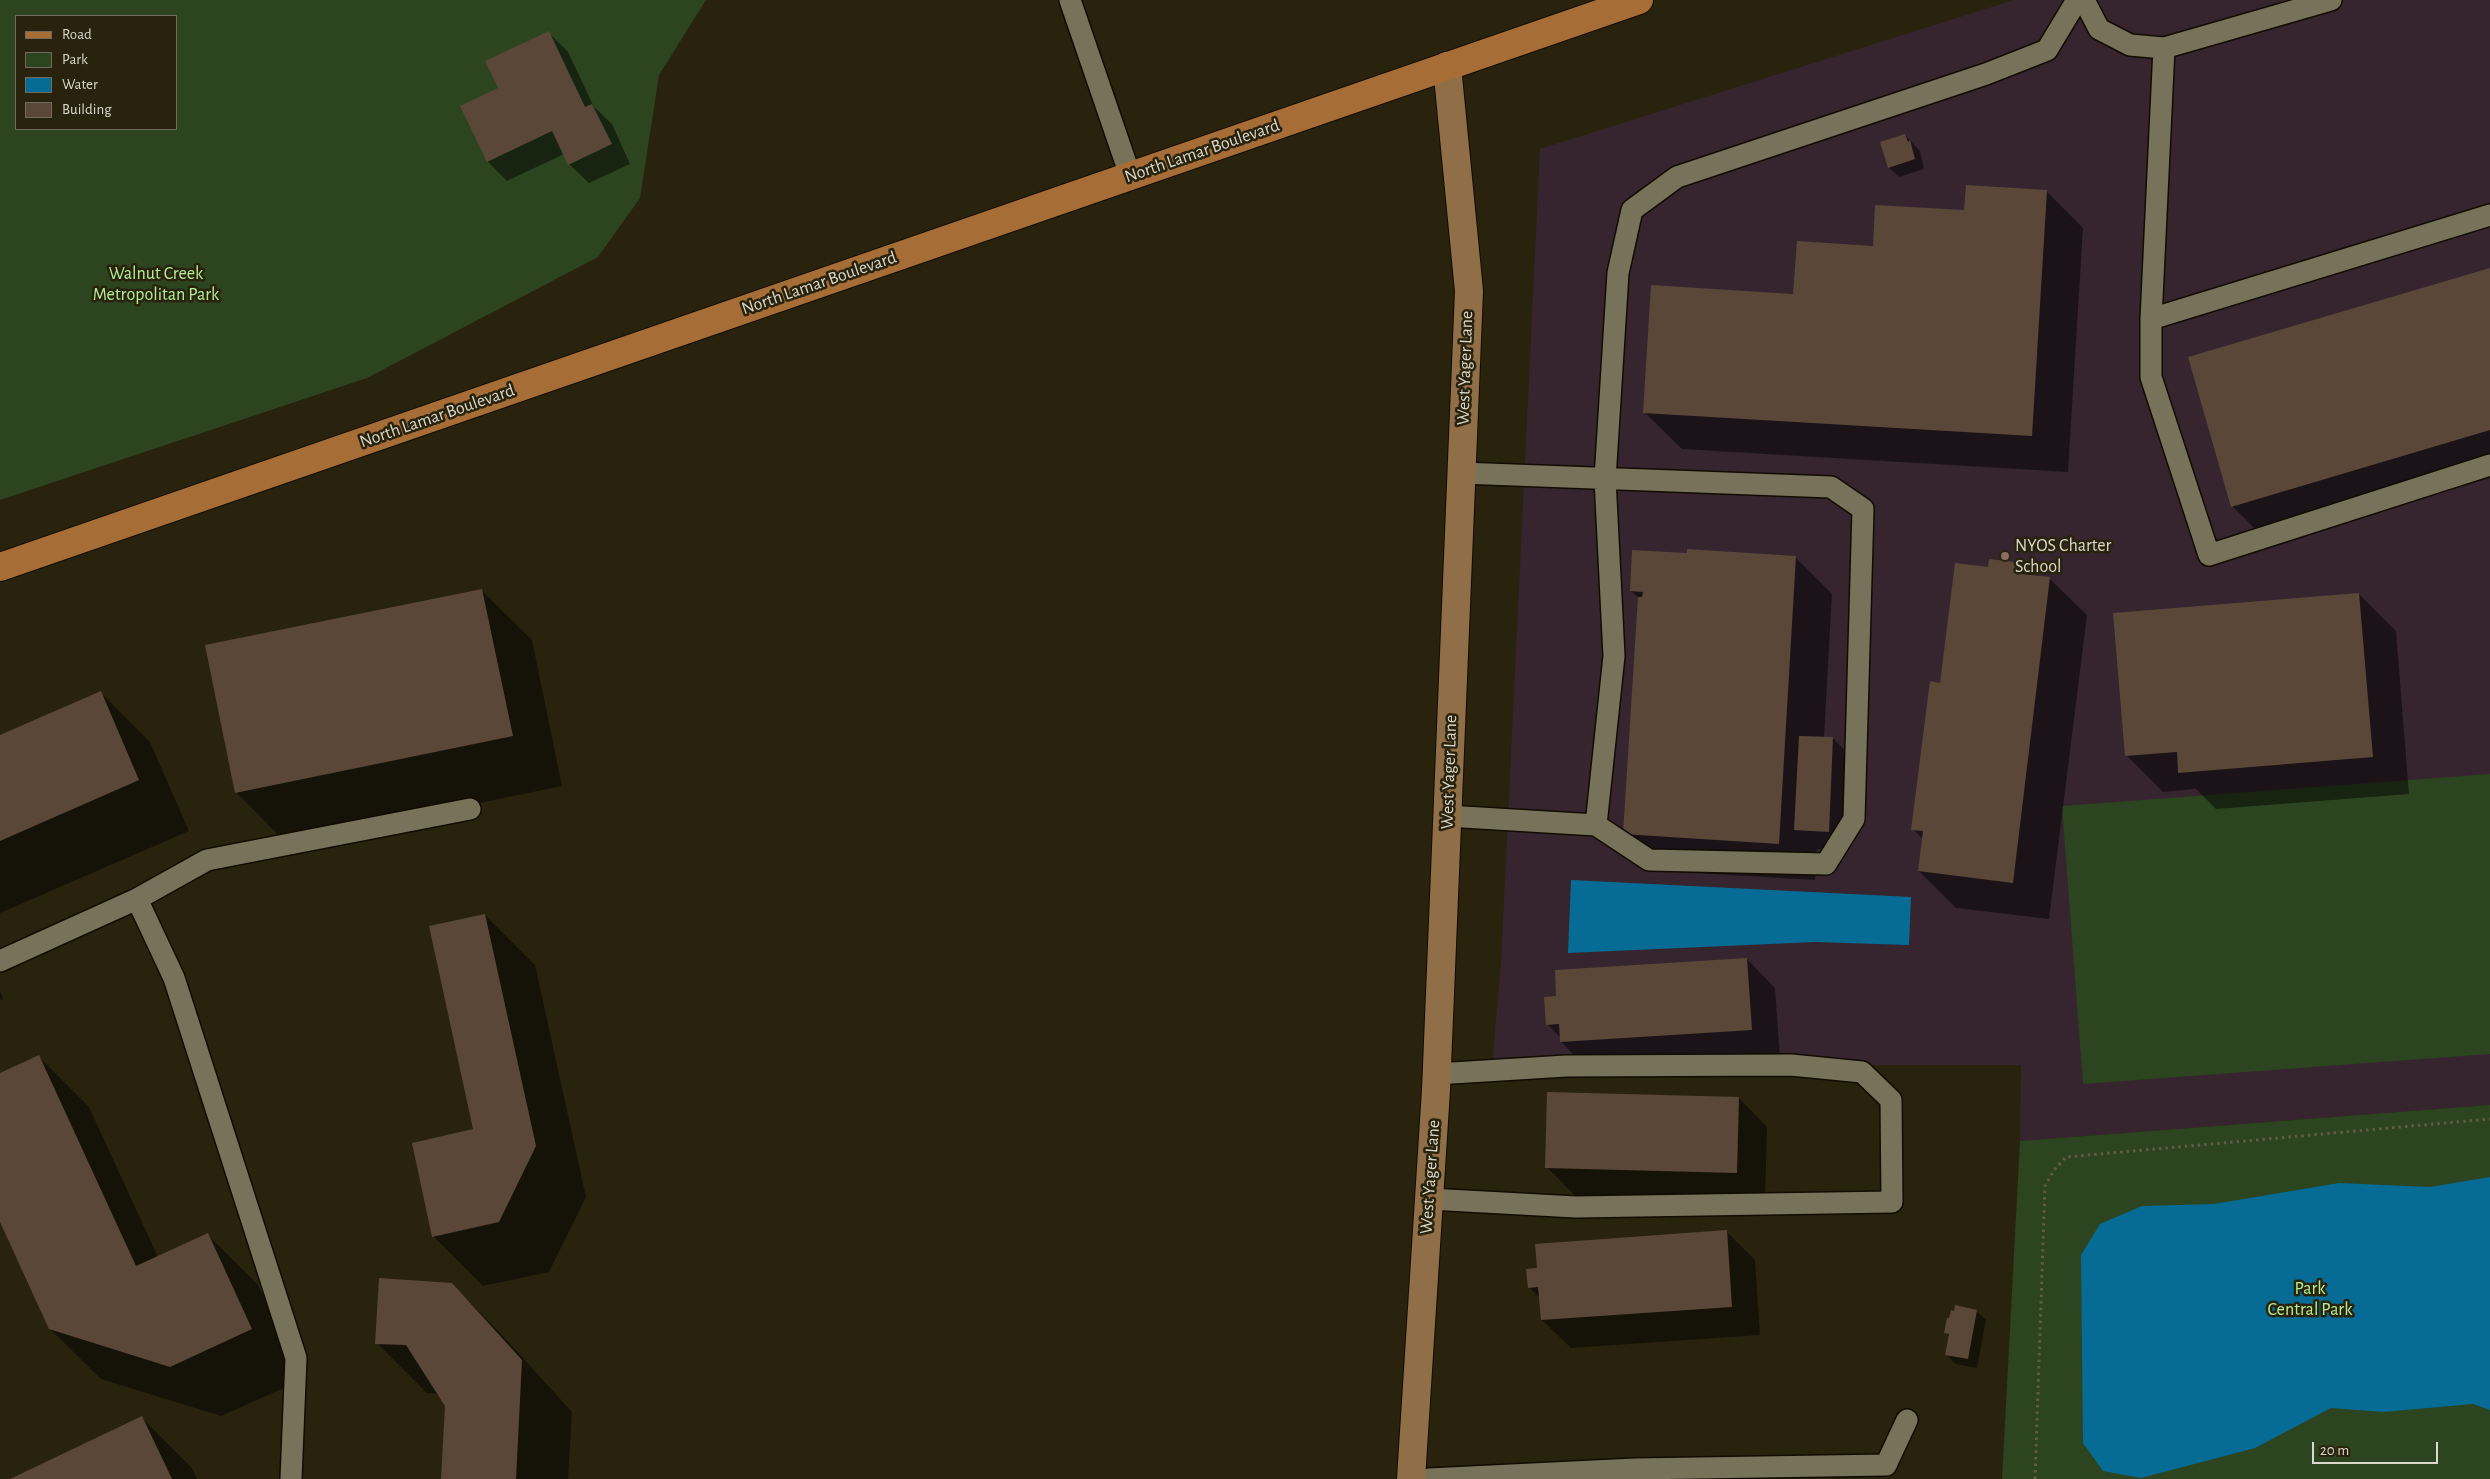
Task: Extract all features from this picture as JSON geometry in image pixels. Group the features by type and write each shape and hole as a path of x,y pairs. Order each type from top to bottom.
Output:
{"main road":[{"name":"North Lamar Boulevard","path":"0,567 1639,0"},
{"name":"West Yager Lane","path":"1411,1479 1436,1074 1469,291 1447,66"}],"lane":[{"path":"1070,0 1130,176"},
{"path":"1596,825 1614,656 1604,479 1618,272 1632,210 1677,177 1986,74 2047,50 2077,0"},
{"path":"2084,0 2098,29 2130,45 2164,48 2331,0"},
{"path":"2164,48 2151,319 2151,378 2209,555 2490,465"},
{"path":"2151,319 2490,215"},
{"path":"1447,816 1596,825 1649,860 1826,864 1854,819 1864,509 1831,487 1461,474"},
{"path":"0,961 137,899 207,860 470,809"},
{"path":"137,899 174,978 296,1358 291,1479"},
{"path":"1429,1199 1576,1207 1892,1202 1891,1100 1862,1072 1791,1065 1566,1066 1436,1074"},
{"path":"1429,1479 1635,1468 1886,1465 1907,1420"}],"path":[{"path":"2035,1479 2045,1186 2054,1170 2066,1157 2490,1119"}],"shaded area":[{"name":"NYOS Charter School","path":"2014,0 2490,0 2490,1105 2020,1141 2021,1065 1492,1065 1501,964 1540,149"}],"green space":[{"name":"Walnut Creek Metropolitan Park","path":"0,0 706,0 659,75 640,198 598,257 367,378 0,500"},
{"path":"2490,774 2490,1054 2083,1084 2062,806"},
{"name":"Park Central Park","path":"2490,1105 2490,1479 2002,1479 2020,1141"}],"water":[{"path":"1571,880 1911,897 1909,945 1815,942 1568,953"},
{"path":"2490,1177 2490,1410 2473,1404 2383,1412 2331,1408 2255,1448 2141,1478 2103,1471 2083,1443 2081,1255 2100,1224 2142,1206 2214,1204 2339,1183 2430,1187"}],"building":[{"path":"549,31 585,107 592,104 612,144 568,165 552,131 487,162 460,106 498,88 485,61"},
{"path":"1905,134 1908,142 1910,140 1915,159 1888,168 1880,142"},
{"path":"1966,185 2047,190 2032,436 1643,413 1651,285 1793,294 1797,241 1873,246 1875,205 1964,210"},
{"path":"2490,268 2490,430 2231,507 2188,357"},
{"path":"1687,549 1796,556 1779,844 1623,834 1638,597 1642,597 1643,592 1630,591 1632,550 1687,553"},
{"path":"1989,559 2023,563 2022,574 2050,577 2013,883 1918,871 1923,831 1911,830 1930,681 1940,683 1955,563 1988,567"},
{"path":"482,589 513,736 235,793 205,645"},
{"path":"2359,593 2373,757 2178,773 2177,752 2125,756 2113,613"},
{"path":"101,691 139,780 0,841 0,735"},
{"path":"1799,736 1833,737 1829,832 1794,830"},
{"path":"485,914 536,1146 499,1222 432,1237 412,1143 473,1129 429,926"},
{"path":"1747,958 1752,1030 1560,1042 1559,1024 1546,1025 1544,997 1556,996 1555,970"},
{"path":"39,1055 136,1266 208,1233 252,1329 170,1367 49,1329 0,1222 0,1073"},
{"path":"1547,1092 1739,1097 1737,1173 1545,1168"},
{"path":"1727,1230 1732,1307 1541,1320 1538,1287 1528,1288 1526,1269 1537,1268 1535,1244"},
{"path":"379,1278 452,1283 522,1360 516,1479 441,1479 445,1406 406,1345 375,1344"},
{"path":"1955,1305 1977,1310 1968,1359 1945,1355 1949,1334 1944,1333 1947,1318 1949,1318 1951,1310 1954,1311"},
{"path":"142,1416 172,1479 10,1479"}],"place":[{"name":"NYOS Charter School","path":"2005,556"}]}
